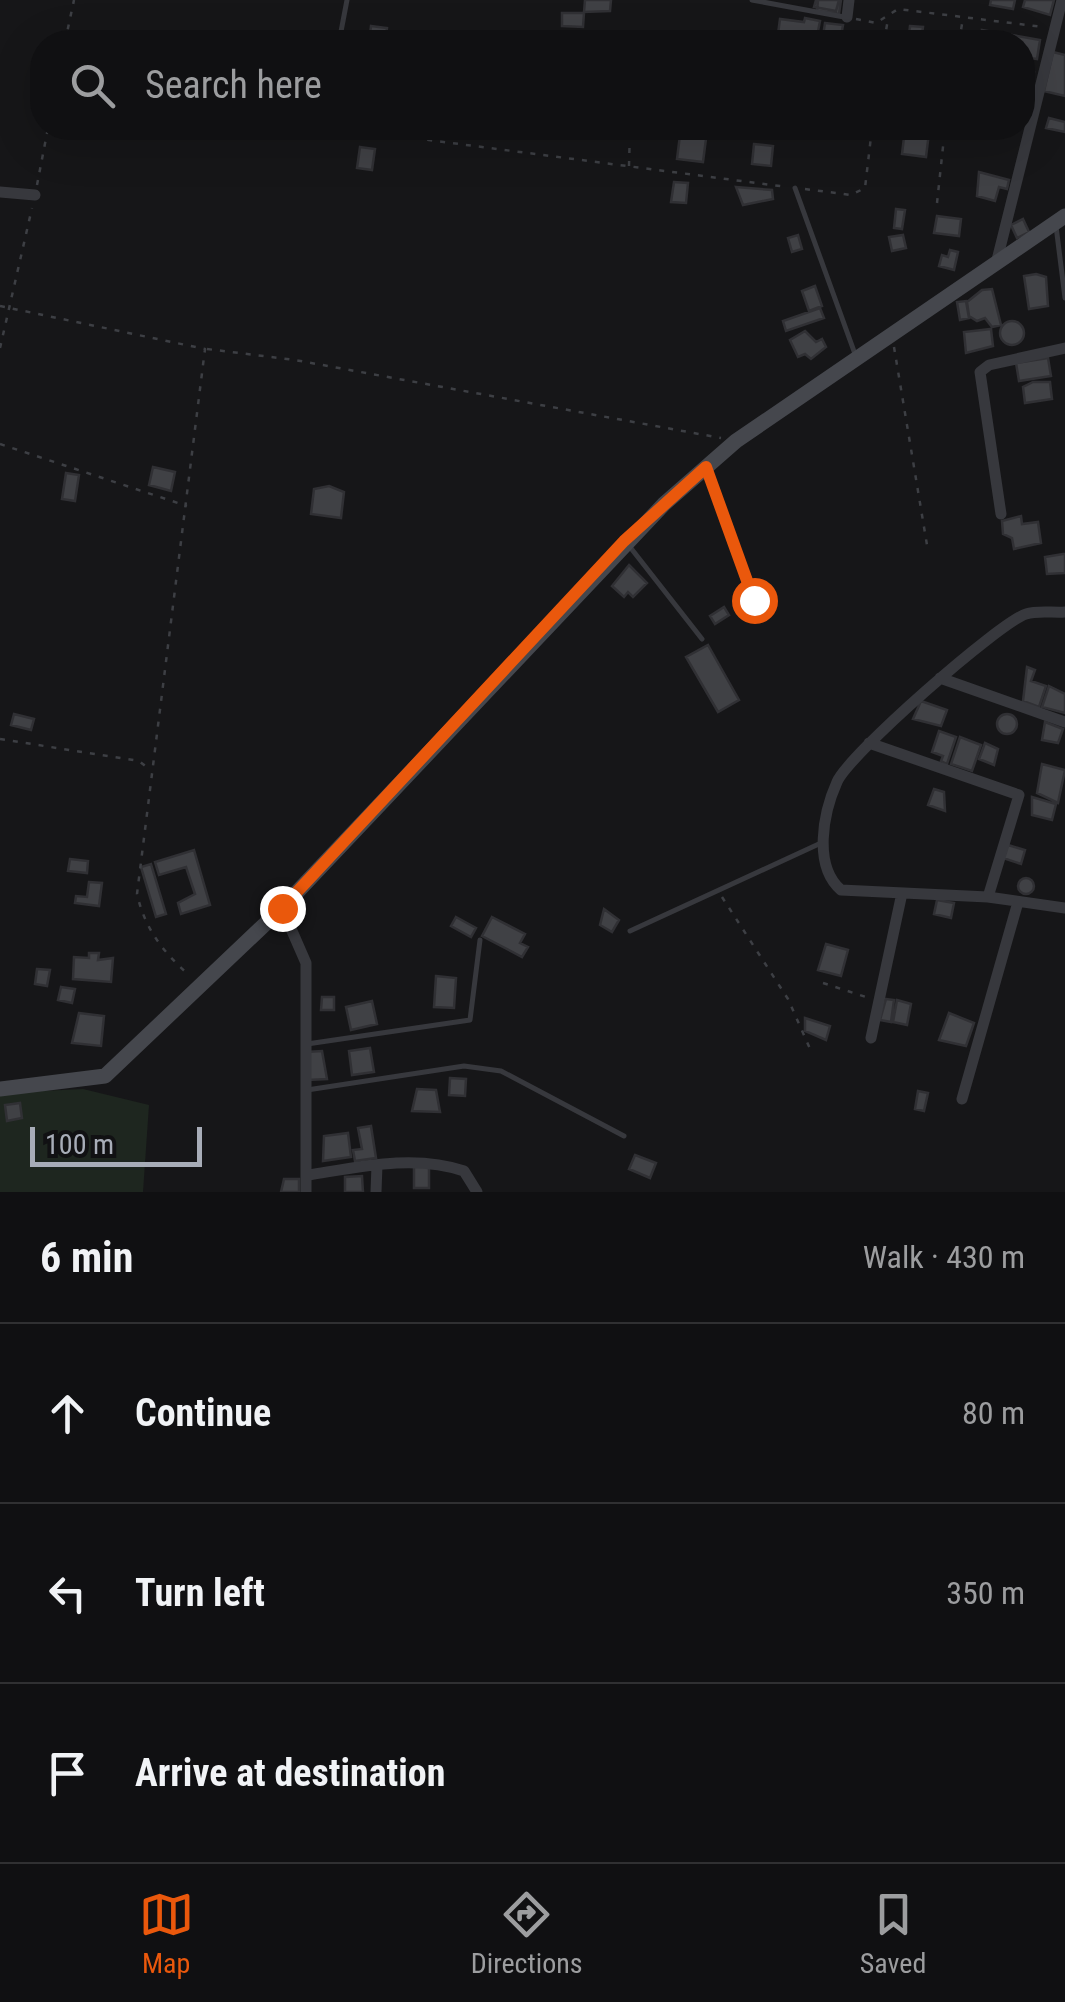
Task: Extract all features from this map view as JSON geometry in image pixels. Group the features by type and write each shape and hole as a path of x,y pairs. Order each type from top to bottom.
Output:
{"street":[{"path":"847,18 849,0"},
{"path":"1035,106 1062,0"},
{"path":"996,264 1027,140"},
{"path":"0,192 35,195"},
{"path":"0,1089 105,1076 282,908 624,541 706,467 736,441 891,331 1060,220"},
{"path":"1001,514 980,372 989,364 1065,348"},
{"path":"1065,612 1025,614 940,678 869,742 837,780 823,864 829,879 841,890 988,897 1065,908"},
{"path":"940,678 1065,722"},
{"path":"869,742 1019,796 988,897"},
{"path":"871,1038 902,893"},
{"path":"962,1100 1018,902"},
{"path":"282,908 306,963 306,1192"},
{"path":"309,1174 377,1165 442,1163 464,1170 476,1192"},
{"path":"376,1192 377,1165"}],"lane":[{"path":"341,30 346,0"},
{"path":"752,0 847,18"},
{"path":"794,188 856,357"},
{"path":"1060,220 1065,298"},
{"path":"624,541 702,638"},
{"path":"630,930 824,842"},
{"path":"304,1044 470,1020 480,940"},
{"path":"304,1091 464,1066 502,1071 624,1136"}],"path":[{"path":"67,30 74,0"},
{"path":"847,18 876,22 898,9 1054,29"},
{"path":"961,30 963,16"},
{"path":"886,30 888,18"},
{"path":"0,348 46,140"},
{"path":"429,140 851,196 865,188 870,140"},
{"path":"629,166 630,140"},
{"path":"936,203 944,140"},
{"path":"0,306 206,349 295,360 736,441"},
{"path":"891,331 927,545"},
{"path":"199,984 168,956 143,921 137,894 206,349"},
{"path":"0,444 187,506"},
{"path":"706,467 754,600"},
{"path":"0,739 139,761 150,769"},
{"path":"718,891 788,999 811,1051"},
{"path":"823,984 880,1001"}],"shaded area":[{"path":"83,1089 149,1105 143,1192 0,1192 0,1093"}],"building":[{"path":"585,0 611,0 610,11 584,12"},
{"path":"816,0 839,0 836,11 814,7"},
{"path":"818,0 841,0 839,14 817,11"},
{"path":"991,0 1015,0 1013,9 990,5"},
{"path":"1025,0 1054,0 1050,15 1023,7"},
{"path":"562,13 584,13 583,27 562,26"},
{"path":"805,18 820,21 818,30 778,30 780,19 804,22"},
{"path":"825,23 843,25 842,30 824,30"},
{"path":"1035,39 1040,40 1035,59"},
{"path":"1053,52 1065,55 1065,96 1044,91"},
{"path":"1049,118 1065,122 1065,132 1046,128"},
{"path":"679,140 706,140 703,162 677,159"},
{"path":"904,140 928,140 926,157 902,154"},
{"path":"754,144 773,146 771,166 752,164"},
{"path":"360,147 375,149 372,170 357,168"},
{"path":"979,172 1009,180 1007,189 999,187 995,201 977,196"},
{"path":"674,182 688,183 686,203 671,202"},
{"path":"736,187 772,190 773,199 743,205"},
{"path":"896,209 905,210 902,229 894,228"},
{"path":"937,216 961,219 959,236 934,233"},
{"path":"1023,219 1029,232 1017,238 1011,225"},
{"path":"798,235 802,249 792,252 788,238"},
{"path":"903,235 906,248 892,251 889,237"},
{"path":"950,250 958,252 954,270 939,266 942,255 948,257"},
{"path":"1024,276 1046,277 1048,306 1029,309"},
{"path":"815,286 822,306 809,311 802,291"},
{"path":"992,289 1001,325 992,327 985,318 977,321 969,316 967,302 982,290"},
{"path":"966,301 969,318 960,320 957,302"},
{"path":"820,308 824,318 786,331 783,321"},
{"path":"1012,321 1021,324 1021,342 1012,345 1003,342 1000,333 1003,324"},
{"path":"991,329 993,346 966,353 964,332"},
{"path":"805,331 816,342 822,339 826,347 811,359 805,354 798,357 790,340"},
{"path":"1048,358 1051,376 1019,381 1016,363"},
{"path":"1033,382 1050,382 1052,399 1025,403 1023,387"},
{"path":"153,467 175,472 171,491 149,485"},
{"path":"66,473 79,475 75,501 62,499"},
{"path":"329,486 344,492 341,518 311,514 314,489"},
{"path":"1021,516 1022,524 1038,522 1041,543 1014,549 1012,538 1003,534 1002,521"},
{"path":"1065,554 1065,573 1047,574 1045,557"},
{"path":"629,565 647,583 633,597 628,592 624,597 612,586"},
{"path":"724,607 729,615 715,624 710,616"},
{"path":"708,645 739,700 718,712 686,657"},
{"path":"1027,667 1035,670 1031,681 1046,686 1039,707 1023,701"},
{"path":"1049,686 1065,694 1065,713 1042,707"},
{"path":"921,701 947,710 941,726 913,719"},
{"path":"14,714 34,719 31,730 11,725"},
{"path":"1007,714 1017,724 1007,734 997,724"},
{"path":"1045,722 1063,729 1058,743 1042,740"},
{"path":"939,731 956,737 947,764 941,761 943,756 932,752"},
{"path":"960,737 981,745 972,771 951,764"},
{"path":"985,743 998,749 994,765 979,759"},
{"path":"1042,764 1065,770 1058,803 1037,793"},
{"path":"934,789 944,792 945,811 928,805"},
{"path":"1032,797 1056,804 1052,820 1032,815"},
{"path":"1008,845 1025,850 1021,864 1003,858"},
{"path":"194,850 210,905 181,914 178,903 195,894 186,867 159,875 155,862"},
{"path":"70,859 88,861 87,873 68,871"},
{"path":"151,864 166,914 156,917 141,867"},
{"path":"1026,878 1034,886 1026,894 1018,886"},
{"path":"89,882 102,883 99,906 75,903 76,896 87,897"},
{"path":"937,900 954,903 951,918 934,914"},
{"path":"604,909 619,920 612,932 600,925"},
{"path":"456,917 476,928 471,937 451,926"},
{"path":"492,917 525,934 520,943 528,947 522,957 482,936"},
{"path":"826,944 848,950 841,976 818,970"},
{"path":"89,953 99,953 98,960 113,958 111,982 73,979 74,957 89,958"},
{"path":"37,969 50,970 47,986 35,984"},
{"path":"436,976 456,978 454,1008 434,1007"},
{"path":"61,987 75,989 72,1003 58,1000"},
{"path":"322,997 334,997 334,1010 321,1010"},
{"path":"886,999 894,1000 891,1022 880,1020"},
{"path":"897,1000 911,1004 907,1025 893,1022"},
{"path":"372,1001 377,1024 351,1030 346,1007"},
{"path":"79,1013 104,1016 101,1046 72,1043"},
{"path":"949,1013 974,1023 966,1046 939,1040"},
{"path":"805,1018 830,1026 826,1040 805,1031"},
{"path":"370,1048 374,1072 352,1075 349,1051"},
{"path":"322,1051 327,1079 308,1080 306,1052"},
{"path":"450,1078 466,1079 465,1096 449,1095"},
{"path":"417,1089 436,1090 440,1112 412,1111"},
{"path":"918,1091 928,1093 924,1111 915,1109"},
{"path":"20,1103 22,1118 7,1121 5,1105"},
{"path":"371,1126 376,1158 355,1161 353,1150 362,1149 358,1128"},
{"path":"348,1133 351,1157 323,1161 324,1136"},
{"path":"635,1155 656,1163 650,1178 629,1169"},
{"path":"429,1166 429,1188 414,1188 414,1167"},
{"path":"362,1176 363,1192 345,1192 345,1177"},
{"path":"284,1179 299,1179 299,1192 281,1192"}],"route":[{"path":"282,908 472,709 624,541 706,467 754,600"}]}
